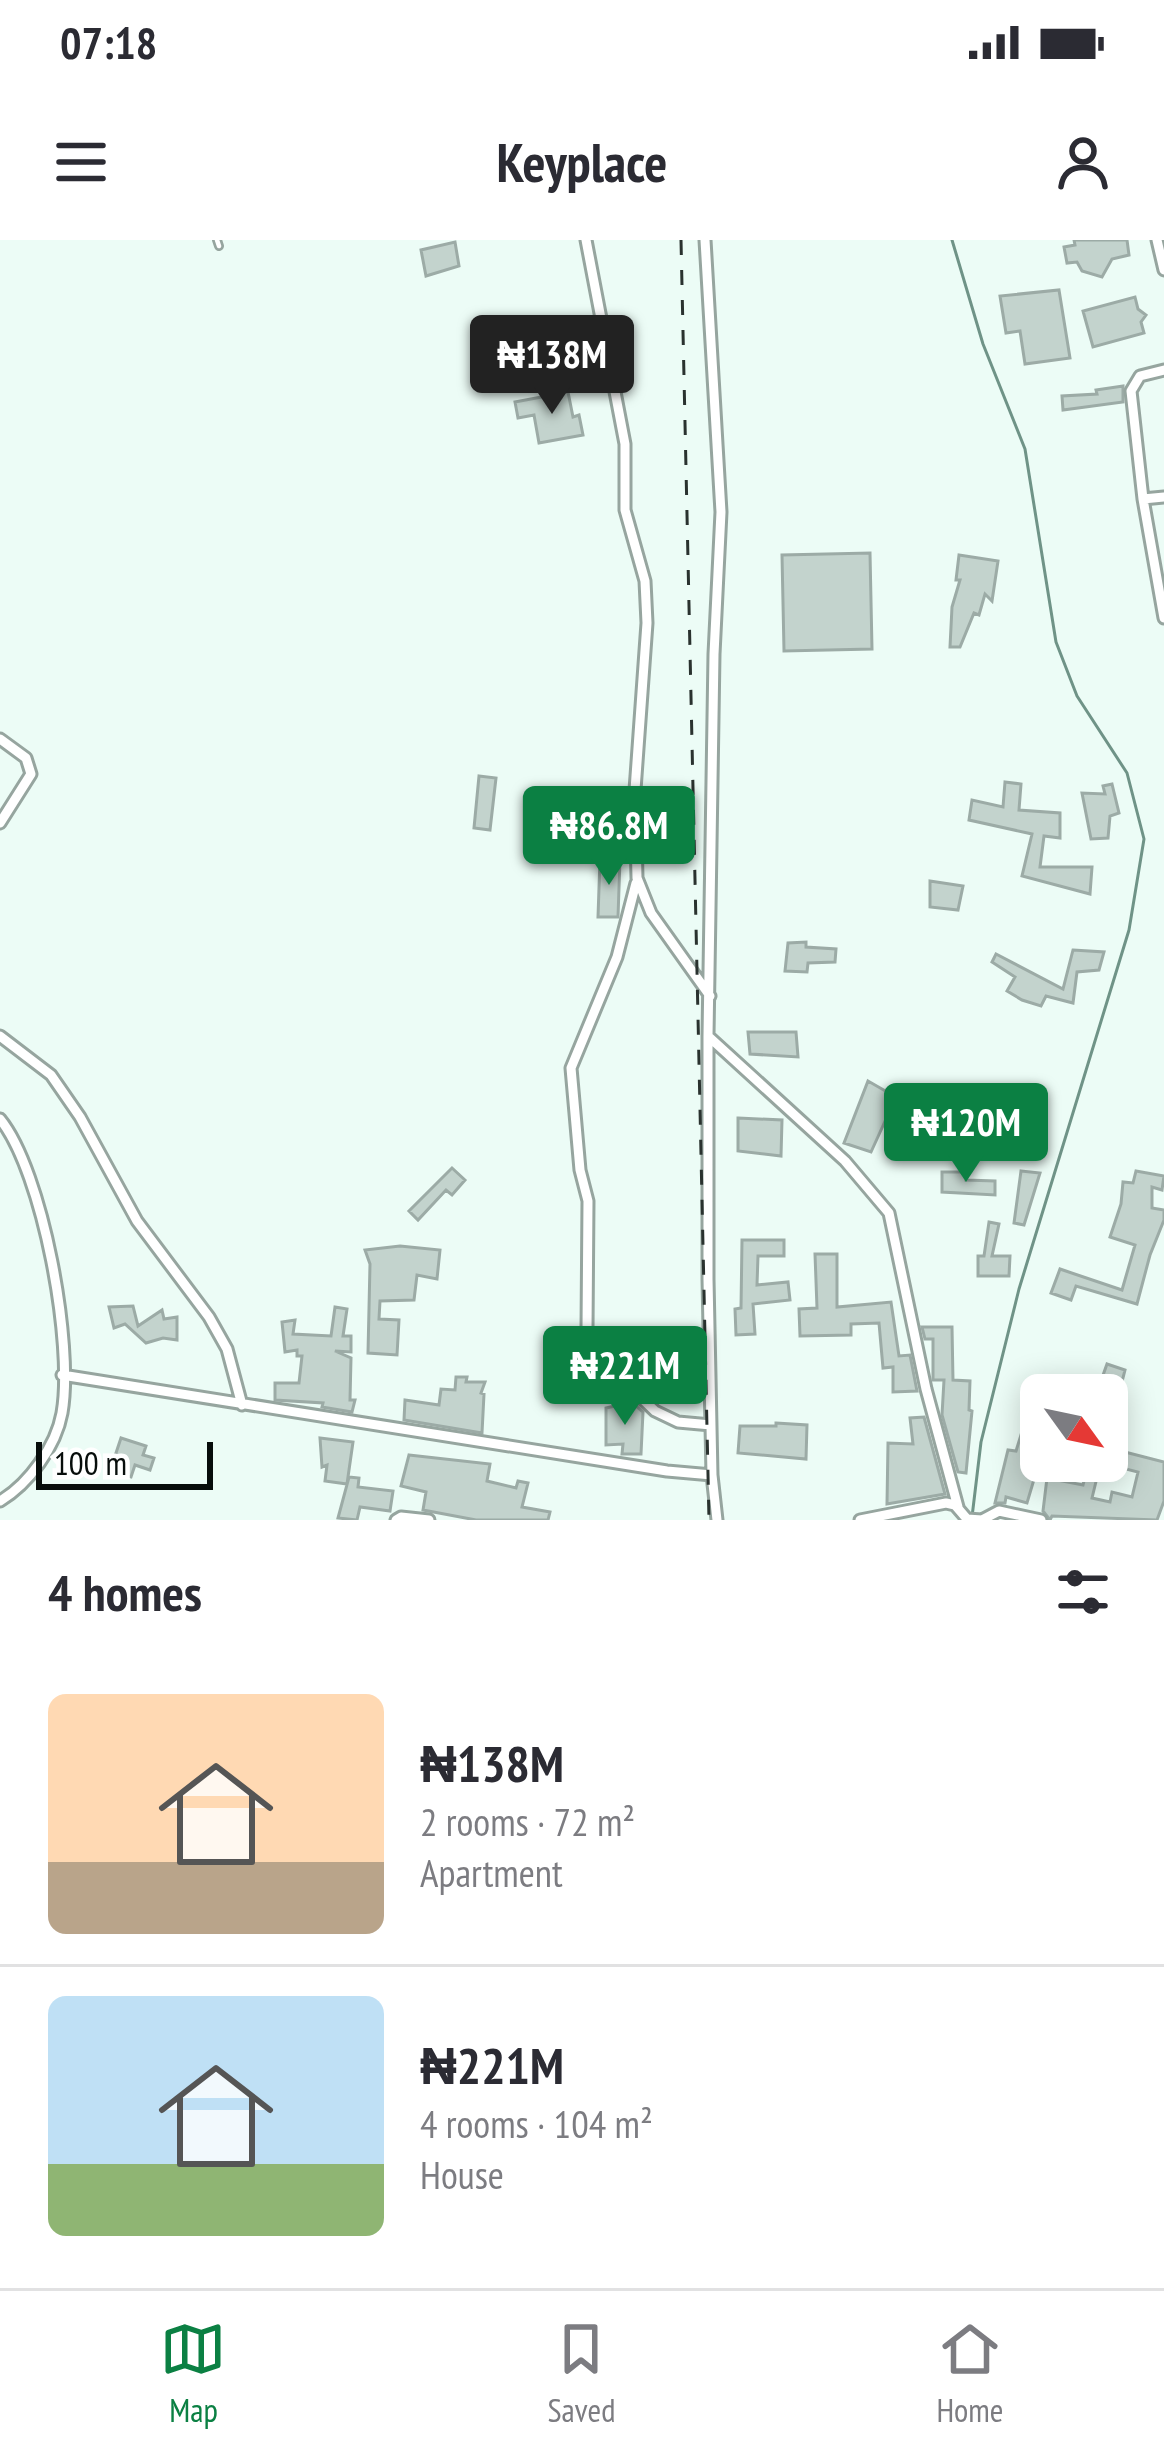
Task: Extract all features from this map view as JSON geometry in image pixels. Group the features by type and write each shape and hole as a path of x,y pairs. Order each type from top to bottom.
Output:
{"street":[{"path":"586,240 622,427 625,510 645,580 647,623 635,790 637,878 617,957 571,1068 580,1170 588,1201 586,1329 630,1387 655,1411 679,1422 711,1425"},
{"path":"705,240 721,512 713,676 708,1036 712,1474 718,1520"},
{"path":"1157,240 1164,270"},
{"path":"1164,370 1140,376 1131,391 1143,499 1164,618"},
{"path":"1143,499 1164,497"},
{"path":"0,739 26,758 31,774 0,823"},
{"path":"637,878 651,913 710,996"},
{"path":"0,1036 51,1075 80,1117 137,1221 209,1317 227,1349 242,1405"},
{"path":"708,1036 845,1161 889,1213 926,1389 958,1507 967,1519 982,1520 999,1511 1041,1520"},
{"path":"0,1119 30,1172 44,1222 58,1306 62,1375 62,1413 49,1448 28,1478 0,1501"},
{"path":"62,1375 667,1471 712,1474"},
{"path":"860,1520 927,1504 958,1507"},
{"path":"396,1520 429,1520"}],"building":[{"path":"1074,240 1127,240 1129,255 1112,259 1102,277 1082,271 1077,262 1067,263 1064,247 1075,245"},
{"path":"455,242 459,266 426,276 421,250"},
{"path":"1059,290 1070,358 1025,364 1020,331 1006,333 1000,296"},
{"path":"1135,297 1138,309 1146,315 1141,322 1144,333 1093,347 1083,311"},
{"path":"1123,386 1123,402 1063,410 1062,396 1097,394 1096,390"},
{"path":"568,392 583,435 539,443 534,415 518,418 515,402"},
{"path":"870,553 872,649 784,651 782,555"},
{"path":"959,555 998,561 992,601 985,594 960,647 950,647 952,607 960,580 956,580"},
{"path":"479,776 496,778 490,830 474,828"},
{"path":"1005,782 1021,784 1019,810 1060,813 1060,838 1044,836 1040,867 1092,867 1090,894 1022,876 1032,834 969,820 972,800 1003,807"},
{"path":"1112,784 1119,813 1110,816 1108,838 1091,839 1082,793 1105,794 1103,786"},
{"path":"600,859 620,859 618,917 598,917"},
{"path":"930,881 963,886 958,910 930,907"},
{"path":"806,942 806,947 836,949 835,962 808,963 807,972 785,971 788,943"},
{"path":"1073,950 1104,952 1099,970 1077,972 1073,1003 1046,996 1041,1006 1022,1000 1007,991 1015,977 992,962 996,954 1063,989"},
{"path":"748,1032 796,1032 798,1057 750,1054"},
{"path":"868,1081 896,1097 871,1152 844,1143"},
{"path":"738,1118 782,1120 781,1156 738,1151"},
{"path":"452,1168 465,1180 452,1195 446,1190 418,1220 409,1211"},
{"path":"1021,1171 1040,1173 1024,1225 1014,1223"},
{"path":"1136,1171 1164,1176 1162,1190 1152,1187 1152,1208 1164,1210 1164,1220 1137,1304 1076,1286 1071,1300 1051,1293 1060,1269 1122,1290 1135,1245 1110,1237 1123,1182 1133,1183"},
{"path":"942,1172 967,1172 966,1180 995,1181 995,1195 942,1192"},
{"path":"989,1222 999,1224 992,1256 1010,1256 1009,1276 978,1276 978,1256 984,1256"},
{"path":"742,1240 784,1240 784,1256 758,1256 757,1285 788,1282 790,1300 753,1304 755,1334 736,1335 735,1309 741,1308"},
{"path":"400,1246 440,1250 437,1279 417,1275 414,1300 380,1301 379,1319 399,1320 397,1355 368,1353 370,1264 365,1250"},
{"path":"815,1254 837,1254 837,1307 891,1302 899,1356 910,1355 917,1391 893,1392 893,1367 883,1368 879,1323 851,1324 851,1335 800,1336 799,1309 817,1308"},
{"path":"133,1306 138,1326 162,1310 164,1319 177,1317 177,1340 146,1343 125,1324 114,1328 109,1307"},
{"path":"335,1307 347,1309 343,1336 351,1336 351,1352 335,1351 351,1358 352,1412 322,1407 323,1403 275,1400 275,1383 299,1383 302,1356 297,1356 297,1350 285,1352 282,1322 295,1320 293,1334 331,1336"},
{"path":"922,1327 952,1327 953,1380 970,1381 966,1473 958,1472 942,1415 944,1380 933,1380 933,1339 925,1339"},
{"path":"1107,1364 1125,1370 1124,1374 1103,1374"},
{"path":"456,1377 485,1382 482,1433 404,1420 405,1400 439,1405 441,1389 455,1390"},
{"path":"624,1404 643,1412 641,1454 622,1454 623,1444 606,1445 606,1408"},
{"path":"924,1417 945,1494 887,1504 888,1443 913,1444 910,1418"},
{"path":"807,1425 806,1459 738,1453 740,1426"},
{"path":"121,1438 146,1446 143,1455 154,1458 150,1470 135,1465 131,1477 110,1471"},
{"path":"320,1438 353,1442 347,1484 325,1481 327,1465 322,1467"},
{"path":"1020,1438 1020,1482 1033,1482 1027,1503 1006,1497 1005,1503 995,1503 1008,1450 1016,1451"},
{"path":"1128,1453 1164,1462 1164,1501 1157,1520 1052,1516 1050,1520 1043,1511 1047,1482 1096,1482 1092,1498 1110,1502 1112,1492 1132,1497 1138,1472 1128,1470"},
{"path":"409,1455 490,1464 487,1481 516,1488 518,1481 528,1483 522,1507 550,1512 548,1520 476,1520 423,1510 426,1492 401,1486"},
{"path":"349,1477 359,1478 358,1487 393,1491 390,1511 360,1507 357,1520 338,1518"}],"waterway":[{"path":"952,240 983,344 1025,449 1056,642 1077,696 1127,773 1144,839 1129,930 1019,1289 981,1442 972,1517"}],"railway":[{"path":"681,240 709,1520"}]}
